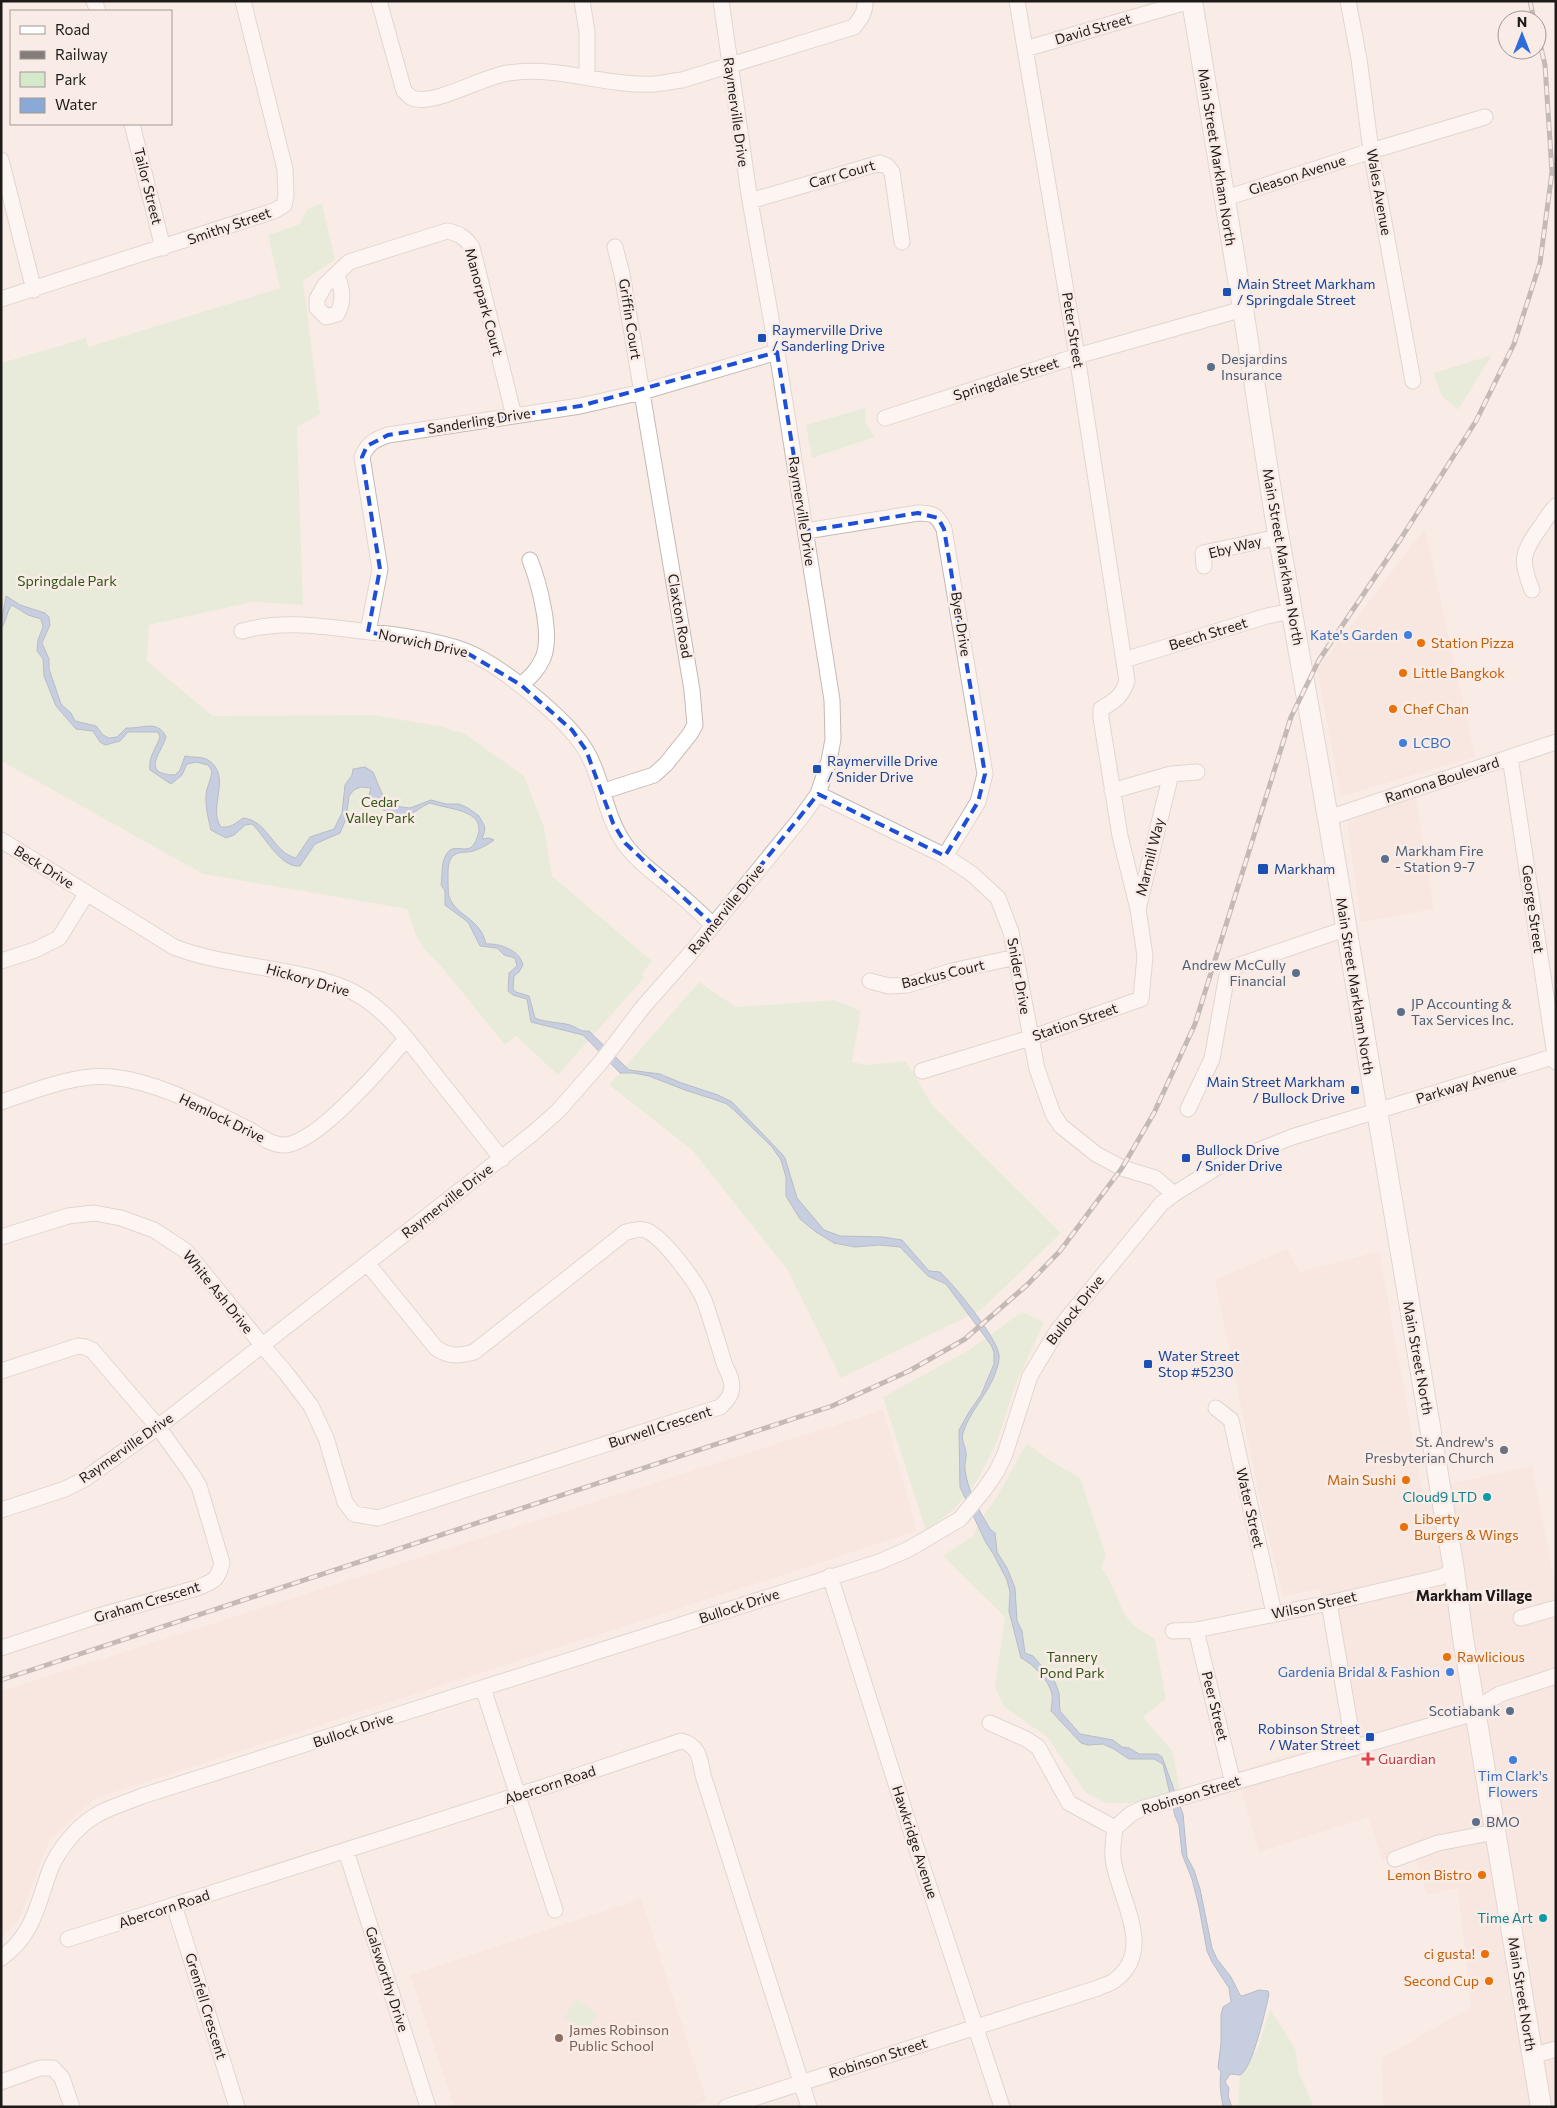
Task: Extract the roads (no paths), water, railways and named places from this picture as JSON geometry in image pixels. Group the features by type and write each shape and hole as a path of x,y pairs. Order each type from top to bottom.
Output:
{"main road":[{"name":"Main Street Markham North","path":"1191,1 1304,689 1328,818 1376,1112"},
{"name":"Main Street North","path":"1376,1112 1454,1570 1541,2107"}],"street":[{"name":"Smithy Street","path":"1,299 163,248 274,211 284,205 286,196 285,169 243,1"},
{"path":"379,1 404,91 415,99 428,100 464,86 507,73 545,70 622,82 655,84 682,80 854,27 862,16 866,6 865,1"},
{"path":"582,1 587,32 587,76"},
{"name":"Raymerville Drive","path":"1,1510 65,1489 83,1480 158,1427 502,1159 558,1111 615,1045 643,1007 713,925 800,819 818,794 829,761 833,720 832,700 777,352 750,201 721,1"},
{"name":"Peter Street","path":"1017,1 1077,356 1124,660"},
{"name":"David Street","path":"1025,49 1191,1"},
{"name":"Wales Avenue","path":"1348,1 1359,59 1371,151 1413,381"},
{"name":"Gleason Avenue","path":"1223,199 1371,151 1485,117"},
{"name":"Tailor Street","path":"132,125 163,248"},
{"path":"1,160 34,290"},
{"name":"Carr Court","path":"750,201 880,163 888,166 892,172 902,242"},
{"name":"Manorpark Court","path":"336,275 349,262 434,233 456,232 467,240 472,247 514,416"},
{"name":"Griffin Court","path":"615,247 622,274 642,392"},
{"name":"Springdale Street","path":"885,418 1077,356 1243,309"},
{"name":"Sanderling Drive","path":"368,632 380,569 362,457 367,446 374,440 388,435 580,406 642,392 777,352"},
{"name":"Claxton Road","path":"604,791 654,775 690,734 695,725 692,690 642,392"},
{"path":"1532,590 1523,563 1525,552 1530,541 1556,506"},
{"name":"Byer Drive","path":"806,531 918,513 929,513 938,518 944,529 985,774 978,802 945,856"},
{"name":"Eby Way","path":"1204,566 1203,553 1279,537"},
{"path":"521,685 537,670 544,658 547,643 539,582 530,560"},
{"name":"Beech Street","path":"1124,660 1267,616 1292,611"},
{"name":"Norwich Drive","path":"242,631 274,624 302,624 401,636 462,650 478,656 521,685 572,730 586,750 604,791 606,807 612,822 625,843 643,864 713,925"},
{"name":"Marmill Way","path":"1124,660 1127,681 1124,692 1119,698 1101,709 1102,732 1112,791 1138,909"},
{"name":"Ramona Boulevard","path":"1328,818 1556,742"},
{"name":"George Street","path":"1510,757 1555,1058"},
{"path":"1112,791 1170,774 1197,772"},
{"name":"Marmill Way","path":"1138,909 1170,774"},
{"name":"Snider Drive","path":"818,794 945,856 972,874 998,898 1012,932 1030,1038 1041,1085 1061,1126 1096,1154 1122,1168 1155,1178 1174,1194"},
{"name":"Beck Drive","path":"1,840 87,893"},
{"path":"1,961 35,950 59,938 87,893"},
{"name":"Hickory Drive","path":"87,893 162,940 186,952 287,972 338,985 373,1003 406,1039 502,1159"},
{"name":"Station Street","path":"922,1072 1030,1038 1141,999 1145,956 1138,909"},
{"path":"1188,1109 1212,1059 1228,969 1345,929"},
{"name":"Backus Court","path":"870,980 889,986 907,985 952,971 1016,957"},
{"name":"Hemlock Drive","path":"1,1102 56,1083 111,1076 143,1082 250,1130 272,1143 286,1145 312,1133 339,1111 406,1039"},
{"name":"Parkway Avenue","path":"1376,1112 1555,1058"},
{"name":"Bullock Drive","path":"1,1958 11,1951 26,1934 39,1907 51,1868 70,1837 93,1817 142,1796 879,1562 909,1550 960,1518 984,1490 997,1471 1005,1454 1030,1376 1057,1331 1162,1203 1203,1175 1236,1158 1292,1137 1376,1112"},
{"name":"White Ash Drive","path":"1,1237 68,1216 94,1213 121,1218 154,1230 186,1251 262,1346"},
{"name":"Burwell Crescent","path":"262,1346 286,1373 318,1419 345,1502 354,1514 367,1518 378,1518 720,1407 730,1399 733,1390 730,1374 725,1366 703,1298 664,1244 648,1231 642,1229 626,1232 474,1352 460,1356 446,1354 436,1348 367,1263"},
{"name":"Graham Crescent","path":"1,1371 78,1346 85,1346 96,1355 158,1427 199,1486 222,1564 219,1576 197,1588 1,1648"},
{"name":"Water Street","path":"1216,1408 1231,1420 1274,1613"},
{"name":"Wilson Street","path":"1172,1631 1196,1630 1328,1603 1441,1576 1454,1570"},
{"name":"Hawkridge Avenue","path":"830,1576 917,1850 1002,2107"},
{"path":"1328,1603 1354,1748"},
{"path":"1521,1618 1556,1608"},
{"name":"Peer Street","path":"1196,1630 1233,1783"},
{"name":"Robinson Street","path":"726,2107 1098,1988 1115,1980 1132,1959 1135,1946 1113,1859 1115,1828 1141,1809 1464,1716 1500,1694 1556,1676"},
{"path":"483,1688 555,1910"},
{"path":"990,1723 1026,1739 1038,1747 1069,1803 1115,1828"},
{"name":"Abercorn Road","path":"68,1939 346,1851 681,1741 692,1745 698,1753 703,1775 802,2082"},
{"path":"1395,1859 1438,1843 1495,1832"},
{"name":"Galsworthy Drive","path":"346,1851 428,2107"},
{"name":"Grenfell Crescent","path":"174,1906 237,2107"},
{"path":"1532,2056 1556,2049"},
{"path":"1,2082 40,2068 53,2068 62,2078 72,2107"},
{"path":"802,2082 809,2107"}],"water":[{"path":"6,596 20,605 45,613 49,617 50,625 42,643 49,659 49,669 61,704 71,713 75,721 96,726 103,735 109,738 117,737 126,728 149,726 159,728 166,737 157,756 155,767 164,774 175,775 180,770 185,756 206,759 215,767 219,775 217,819 221,827 231,826 243,818 252,820 265,830 281,850 296,858 310,837 334,829 342,813 345,785 352,775 353,769 365,767 373,772 383,796 392,806 410,808 431,800 446,804 459,804 479,816 485,830 482,839 489,838 494,840 479,849 459,853 452,857 448,868 449,896 457,909 479,928 486,944 503,946 518,955 523,965 514,976 513,989 516,992 529,996 535,1018 589,1031 629,1070 660,1074 732,1102 785,1158 797,1198 824,1230 840,1236 883,1237 902,1240 929,1271 940,1272 964,1299 991,1336 999,1355 994,1377 969,1419 963,1433 966,1449 966,1478 978,1508 990,1529 995,1533 997,1552 1007,1568 1015,1588 1017,1621 1022,1631 1025,1653 1033,1656 1055,1682 1059,1693 1060,1711 1080,1734 1113,1740 1122,1747 1129,1748 1139,1754 1158,1754 1162,1757 1183,1814 1187,1857 1194,1870 1200,1889 1212,1948 1240,1995 1259,1990 1268,1991 1269,1994 1254,2051 1245,2071 1240,2075 1230,2074 1225,2082 1229,2088 1228,2096 1232,2107 1223,2107 1220,2085 1221,2072 1218,2068 1221,2043 1221,2015 1223,2007 1231,2002 1229,1988 1207,1951 1199,1907 1192,1879 1182,1854 1179,1825 1175,1816 1163,1764 1154,1759 1129,1759 1103,1744 1088,1745 1081,1743 1051,1711 1052,1695 1048,1684 1031,1664 1021,1658 1009,1611 1010,1592 1007,1580 985,1541 960,1487 959,1430 981,1395 994,1364 994,1352 991,1345 946,1284 928,1276 900,1247 879,1245 855,1247 834,1243 800,1219 786,1196 786,1177 781,1160 772,1147 727,1104 649,1076 620,1073 583,1035 531,1022 527,999 513,995 508,991 509,973 517,966 515,958 504,955 497,948 480,946 468,922 445,905 445,891 441,885 445,856 450,850 455,848 467,849 474,844 479,826 470,815 430,803 410,814 396,815 384,810 373,801 369,796 371,788 361,787 354,790 349,796 346,819 340,833 315,844 300,866 286,862 279,857 252,824 245,825 234,835 226,838 211,830 207,814 207,791 212,771 208,765 196,762 187,764 182,775 171,784 150,770 151,757 160,737 158,732 128,732 120,741 105,745 100,742 93,731 76,729 56,706 44,676 43,659 37,651 38,640 43,627 41,619 28,615 12,605 1,629"}],"railway":[{"path":"1530,1 1532,10"},
{"path":"1,1680 832,1406 909,1371 965,1339 1027,1285 1060,1251 1122,1168 1154,1113 1195,1024 1291,717 1319,660 1400,540 1476,421 1514,344 1540,263 1552,172 1544,60"}],"place":[{"name":"Main Street Markham / Springdale Street","path":"1227,292"},
{"name":"Raymerville Drive / Sanderling Drive","path":"762,338"},
{"name":"Desjardins Insurance","path":"1211,367"},
{"name":"Kate's Garden","path":"1408,635"},
{"name":"Station Pizza","path":"1421,643"},
{"name":"Little Bangkok","path":"1403,673"},
{"name":"Chef Chan","path":"1393,709"},
{"name":"LCBO","path":"1403,743"},
{"name":"Raymerville Drive / Snider Drive","path":"817,769"},
{"name":"Markham Fire - Station 9-7","path":"1385,859"},
{"name":"Markham","path":"1263,869"},
{"name":"Andrew McCully Financial","path":"1296,973"},
{"name":"JP Accounting & Tax Services Inc.","path":"1401,1012"},
{"name":"Main Street Markham / Bullock Drive","path":"1355,1090"},
{"name":"Bullock Drive / Snider Drive","path":"1186,1158"},
{"name":"Water Street Stop #5230","path":"1148,1364"},
{"name":"St. Andrew's Presbyterian Church","path":"1504,1450"},
{"name":"Main Sushi","path":"1406,1480"},
{"name":"Cloud9 LTD","path":"1487,1497"},
{"name":"Liberty Burgers & Wings","path":"1404,1527"},
{"name":"Rawlicious","path":"1447,1657"},
{"name":"Gardenia Bridal & Fashion","path":"1450,1672"},
{"name":"Scotiabank","path":"1510,1711"},
{"name":"Robinson Street / Water Street","path":"1370,1737"},
{"name":"Guardian","path":"1368,1759"},
{"name":"Tim Clark's Flowers","path":"1513,1760"},
{"name":"BMO","path":"1476,1822"},
{"name":"Lemon Bistro","path":"1482,1875"},
{"name":"Time Art","path":"1543,1918"},
{"name":"ci gusta!","path":"1485,1954"},
{"name":"Second Cup","path":"1489,1981"},
{"name":"James Robinson Public School","path":"559,2038"}],"district":[{"name":"Markham Village","path":"1474,1596"}],"park label":[{"name":"Springdale Park","path":"67,581"},
{"name":"Cedar Valley Park","path":"380,810"},
{"name":"Tannery Pond Park","path":"1072,1665"}]}
